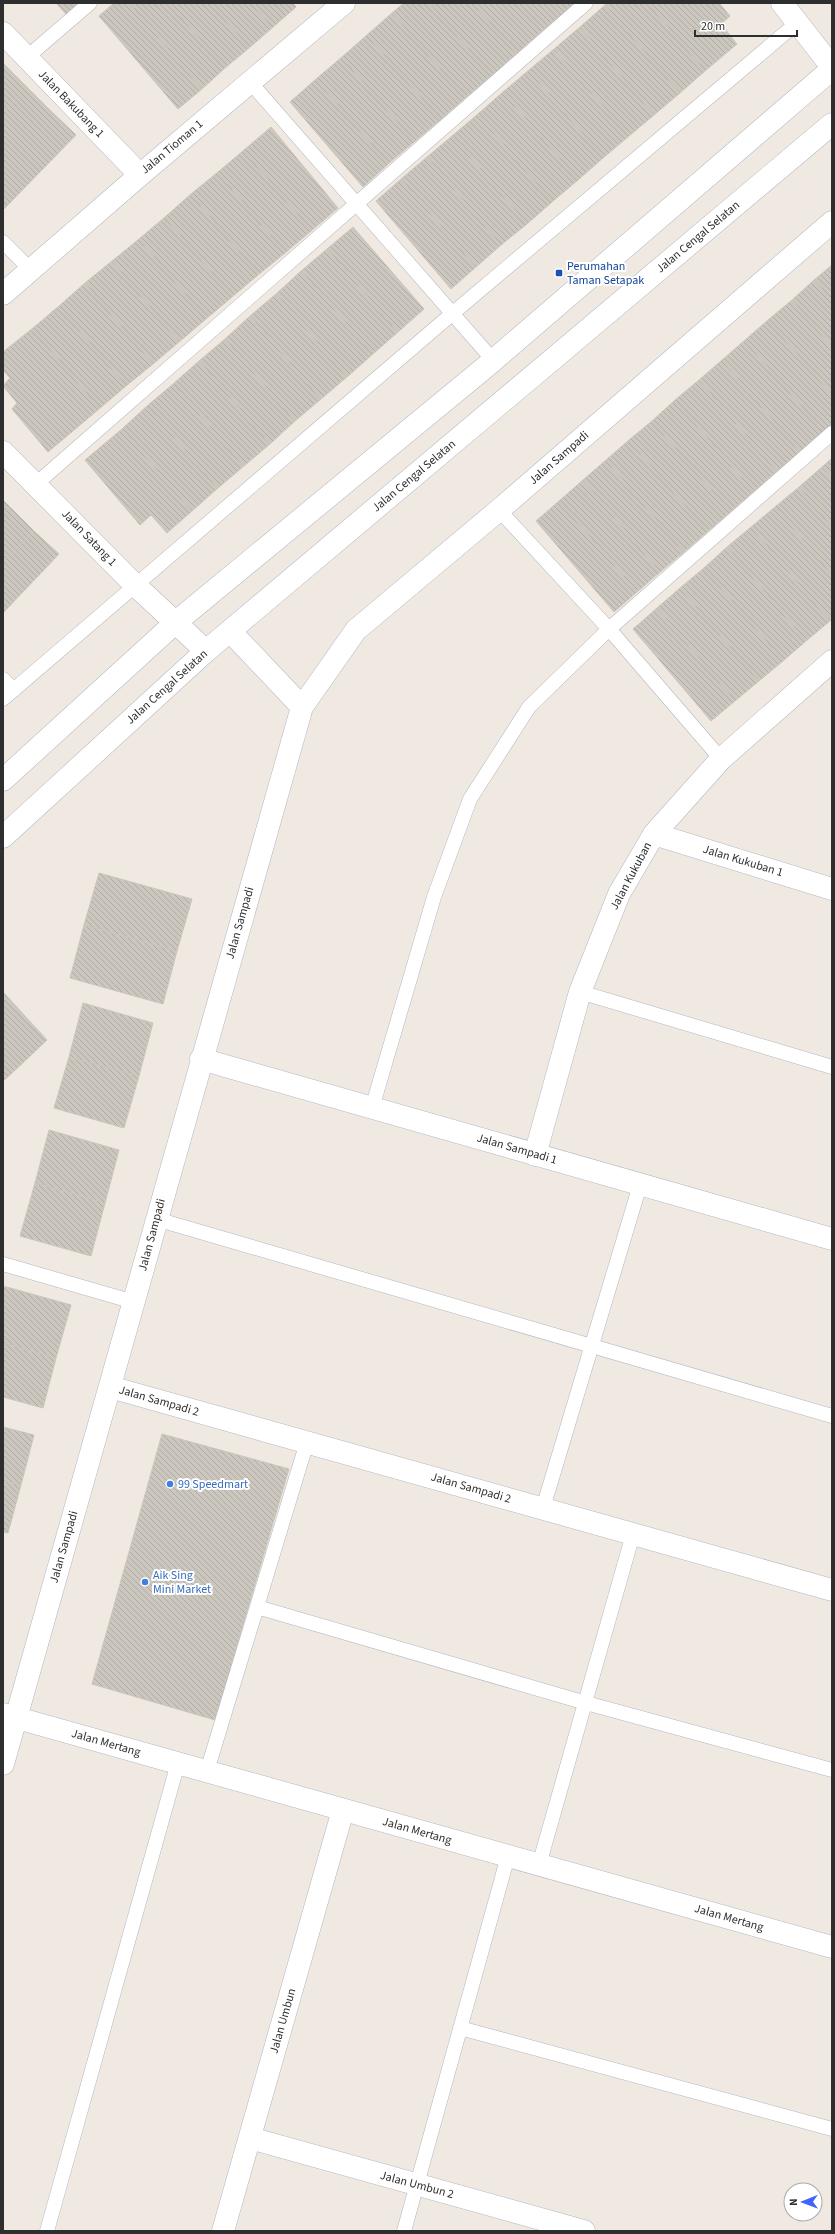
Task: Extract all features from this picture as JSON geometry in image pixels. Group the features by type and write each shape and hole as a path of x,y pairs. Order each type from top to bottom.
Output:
{"street":[{"name":"Jalan Tioman 1","path":"3,294 140,175 344,3"},
{"path":"3,780 176,622 493,360 832,68 782,3"},
{"name":"Jalan Bakubang 1","path":"3,33 140,175"},
{"name":"Jalan Cengal Selatan","path":"3,838 206,651 832,124"},
{"name":"Jalan Sampadi","path":"3,1764 9,1716 110,1387 156,1219 302,707 356,630 499,510 832,222"},
{"name":"Jalan Satang 1","path":"3,452 135,585 206,651"},
{"path":"230,631 302,707"},
{"name":"Jalan Kukuban","path":"535,1155 580,992 619,894 654,834 721,759 832,661"},
{"name":"Jalan Kukuban 1","path":"654,834 832,889"},
{"name":"Jalan Sampadi 1","path":"201,1060 832,1239"},
{"name":"Jalan Sampadi 2","path":"110,1387 832,1590"},
{"name":"Jalan Mertang","path":"9,1716 832,1947"},
{"name":"Jalan Umbun","path":"223,2231 344,1810"},
{"name":"Jalan Umbun 2","path":"250,2138 584,2231"}],"lane":[{"path":"26,58 90,3"},
{"path":"36,484 586,3"},
{"path":"3,699 453,313 798,23"},
{"path":"250,82 493,360"},
{"path":"3,242 31,270"},
{"path":"372,1108 434,897 470,798 529,707 609,629 832,433"},
{"path":"499,510 609,629 721,759"},
{"path":"3,679 14,690"},
{"path":"580,992 832,1067"},
{"path":"543,1508 640,1185"},
{"path":"156,1219 832,1416"},
{"path":"3,1264 134,1302"},
{"path":"207,1771 307,1442"},
{"path":"539,1865 634,1534"},
{"path":"257,1607 586,1703 832,1770"},
{"path":"48,2231 178,1763"},
{"path":"404,2231 508,1856"},
{"path":"460,2028 832,2129"}],"building":[{"path":"56,3 79,3 66,14"},
{"path":"114,3 129,3 202,89 178,109 99,16"},
{"path":"129,3 169,3 225,68 202,89"},
{"path":"169,3 211,3 249,48 225,68"},
{"path":"211,3 251,3 272,28 249,48"},
{"path":"251,3 293,3 296,7 272,28"},
{"path":"404,3 429,3 491,76 465,98 392,13"},
{"path":"429,3 473,3 516,54 491,76"},
{"path":"473,3 518,3 542,31 516,54"},
{"path":"518,3 562,3 568,9 542,31"},
{"path":"562,3 575,3 568,9"},
{"path":"607,3 648,3 705,71 680,93 605,5"},
{"path":"648,3 719,3 730,16 721,24 737,44 705,71"},
{"path":"605,5 680,93 654,115 580,27"},
{"path":"392,13 465,98 440,120 367,35"},
{"path":"580,27 654,115 629,136 554,49"},
{"path":"367,35 440,120 414,142 342,57"},
{"path":"554,49 629,136 603,158 529,70"},
{"path":"342,57 414,142 388,164 316,79"},
{"path":"3,63 27,87 3,112"},
{"path":"529,70 603,158 578,180 503,92"},
{"path":"316,79 388,164 363,187 290,102"},
{"path":"27,87 52,112 3,161 3,112"},
{"path":"503,92 578,180 552,202 478,114"},
{"path":"52,112 76,135 3,210 3,161"},
{"path":"478,114 552,202 527,224 452,136"},
{"path":"271,127 338,208 311,231 244,150"},
{"path":"452,136 527,224 501,245 427,157"},
{"path":"244,150 311,231 285,253 218,172"},
{"path":"427,157 501,245 476,267 401,179"},
{"path":"218,172 285,253 258,275 191,194"},
{"path":"401,179 476,267 451,289 376,201"},
{"path":"191,194 258,275 232,297 165,217"},
{"path":"165,217 232,297 206,319 139,239"},
{"path":"353,227 424,309 398,332 327,249"},
{"path":"139,239 206,319 179,342 112,261"},
{"path":"327,249 398,332 373,354 301,271"},
{"path":"112,261 179,342 153,364 85,283"},
{"path":"832,265 832,300 814,280"},
{"path":"301,271 373,354 347,377 276,294"},
{"path":"814,280 832,300 832,347 792,300"},
{"path":"85,283 153,364 126,386 59,306"},
{"path":"276,294 347,377 321,399 250,316"},
{"path":"792,300 832,347 832,395 768,320"},
{"path":"59,306 126,386 99,409 33,328"},
{"path":"250,316 321,399 295,421 225,339"},
{"path":"768,320 832,395 832,424 823,432 745,340"},
{"path":"33,328 99,409 48,452 12,409 17,403 3,386 10,378 3,370 3,352"},
{"path":"225,339 295,421 270,444 199,361"},
{"path":"745,340 823,432 800,452 722,360"},
{"path":"722,360 800,452 777,471 699,380"},
{"path":"199,361 270,444 244,466 173,384"},
{"path":"699,380 777,471 753,492 675,400"},
{"path":"173,384 244,466 218,488 147,406"},
{"path":"675,400 753,492 730,512 652,421"},
{"path":"147,406 218,488 192,511 122,429"},
{"path":"652,421 730,512 707,532 629,440"},
{"path":"122,429 192,511 167,533 151,515 140,525 85,460"},
{"path":"629,440 707,532 684,552 606,460"},
{"path":"832,458 832,478 822,467"},
{"path":"606,460 684,552 660,572 583,480"},
{"path":"822,467 832,478 832,526 799,487"},
{"path":"583,480 660,572 637,592 559,501"},
{"path":"799,487 832,526 832,574 775,507"},
{"path":"3,500 10,507 3,514"},
{"path":"559,501 637,592 614,612 536,521"},
{"path":"10,507 34,531 3,563 3,514"},
{"path":"775,507 832,574 832,619 830,621 751,527"},
{"path":"751,527 830,621 806,641 727,547"},
{"path":"34,531 59,554 3,613 3,563"},
{"path":"727,547 806,641 783,661 704,568"},
{"path":"704,568 783,661 759,681 680,588"},
{"path":"680,588 759,681 735,701 657,608"},
{"path":"657,608 735,701 711,721 633,629"},
{"path":"99,873 192,899 177,951 84,925"},
{"path":"84,925 177,951 163,1004 70,978"},
{"path":"3,992 47,1040 9,1076 3,1069"},
{"path":"83,1003 153,1023 139,1076 69,1057"},
{"path":"69,1057 139,1076 124,1128 54,1108"},
{"path":"3,1069 9,1076 3,1081"},
{"path":"49,1130 119,1150 105,1203 35,1183"},
{"path":"35,1183 105,1203 91,1256 20,1236"},
{"path":"3,1286 71,1305 56,1358 3,1343"},
{"path":"3,1343 56,1358 43,1408 3,1397"},
{"path":"3,1427 34,1435 21,1485 3,1481"},
{"path":"162,1434 289,1469 215,1720 92,1684"},
{"path":"3,1481 21,1485 8,1533 3,1532"}],"place":[{"name":"Perumahan Taman Setapak","path":"559,273"},
{"name":"99 Speedmart","path":"170,1484"},
{"name":"Aik Sing Mini Market","path":"145,1582"}]}
